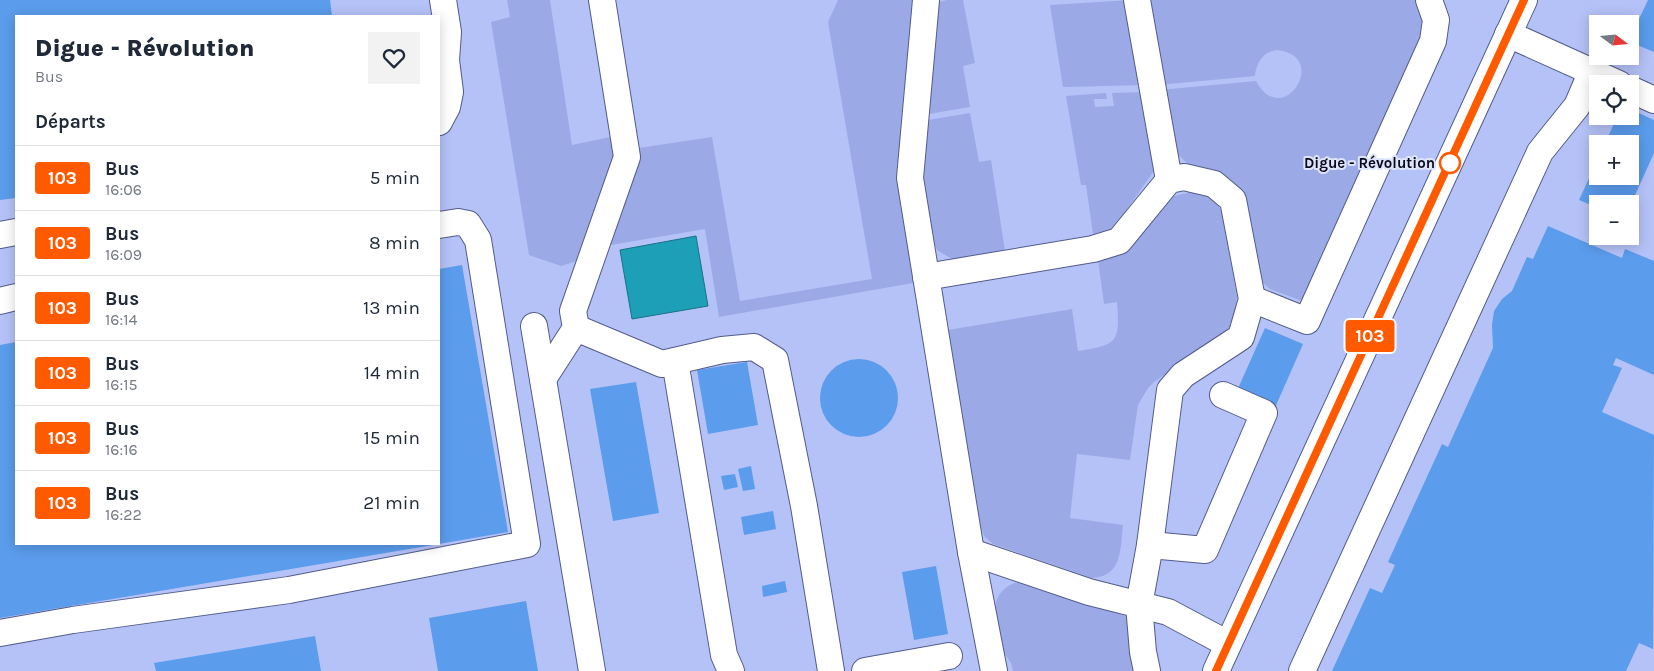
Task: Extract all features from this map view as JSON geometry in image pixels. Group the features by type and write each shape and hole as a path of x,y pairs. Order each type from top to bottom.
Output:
{"street":[{"path":"440,120 449,99 446,60 448,32 443,0"},
{"path":"543,378 576,328 573,311 627,157 602,0"},
{"path":"926,0 910,178 971,552 994,671"},
{"path":"1137,0 1168,180"},
{"path":"1252,299 1307,320 1433,41 1436,20 1429,0"},
{"path":"1216,671 1524,0"},
{"path":"1508,34 1600,75"},
{"path":"1302,671 1540,152 1578,106 1592,71"},
{"path":"1639,93 1654,100"},
{"path":"926,277 1093,248 1119,241 1168,180 1184,177 1214,184 1233,200 1252,299 1241,337 1183,375 1170,390 1150,545 1139,605 1142,652 1147,671"},
{"path":"0,632 72,620 290,590 527,544 478,240 468,224 458,222 440,225"},
{"path":"0,235 15,232"},
{"path":"0,300 15,297"},
{"path":"534,326 592,671"},
{"path":"576,328 662,364 722,350 754,347 775,360 804,506 831,671"},
{"path":"675,361 724,655 731,671"},
{"path":"1150,545 1205,550 1264,413 1223,395"},
{"path":"971,552 1089,592 1168,612 1228,644"},
{"path":"865,671 949,656"}],"shaded area":[{"path":"507,0 550,0 572,145 615,136 616,156 577,261 561,266 529,255 491,22 510,17"},
{"path":"838,0 916,0 899,181 913,283 719,317 705,229 611,245 613,233 639,162 639,148 712,137 740,301 872,279 828,22"},
{"path":"963,0 975,63 963,66 970,107 929,114 939,2"},
{"path":"1131,0 1145,85 1063,87 1050,5"},
{"path":"1144,0 1423,0 1430,19 1302,301 1270,289 1261,281 1236,188 1230,180 1220,174 1187,163 1171,148 1159,90 1256,81 1266,94 1277,98 1288,95 1296,88 1301,78 1301,67 1296,57 1283,51 1272,51 1260,60 1255,76 1158,85"},
{"path":"1148,92 1158,165 1113,229 1093,234 1086,185 1081,185 1066,96 1106,93 1107,99 1094,99 1095,107 1114,106 1112,93"},
{"path":"970,113 979,162 991,160 1005,251 952,259 937,250 931,235 922,175 928,120"},
{"path":"1196,191 1205,193 1212,198 1222,213 1237,296 1234,320 1224,335 1148,388 1138,405 1130,460 1077,454 1070,518 1123,525 1120,552 1115,567 1102,576 1092,578 993,544 984,536 981,528 948,330 1072,309 1078,351 1109,343 1117,334 1117,302 1104,304 1098,260 1170,197"},
{"path":"696,236 708,306 632,319 620,250"},
{"path":"1022,581 1130,619 1142,671 1013,671 1011,663 1001,648 995,608 1000,593 1012,584"}],"building":[{"path":"0,0 330,0 332,15 15,15 15,198 0,200"},
{"path":"1648,0 1654,0 1654,52 1639,46 1639,19"},
{"path":"1639,113 1654,120 1654,153 1635,195 1589,195 1589,204 1579,200 1589,178 1589,185 1639,185 1639,135 1609,135 1613,125 1639,125"},
{"path":"1548,226 1622,258 1625,249 1654,261 1654,375 1616,358 1613,365 1622,368 1602,412 1654,435 1653,649 1639,643 1626,671 1332,671 1370,588 1382,593 1395,565 1388,562 1442,444 1448,447 1493,348 1492,325 1494,311 1502,299 1512,291 1527,257 1533,259"},
{"path":"462,265 508,532 440,544 440,269"},
{"path":"1265,328 1303,344 1274,410 1236,393"},
{"path":"15,342 15,545 433,545 0,618 0,345"},
{"path":"851,359 867,359 881,365 892,376 898,390 898,406 892,420 881,431 867,437 851,437 837,431 826,420 820,406 820,390 826,376 837,365"},
{"path":"747,362 758,425 708,434 697,370"},
{"path":"636,382 659,513 613,521 590,389"},
{"path":"751,466 755,489 743,491 738,469"},
{"path":"735,474 738,487 724,490 721,476"},
{"path":"773,511 776,529 744,535 741,517"},
{"path":"936,566 948,634 914,640 902,572"},
{"path":"785,581 787,592 763,597 762,586"},
{"path":"526,601 538,671 438,671 429,618"},
{"path":"315,636 321,671 156,671 154,663"}],"bus line":[{"name":"103","path":"1216,671 1524,0"}],"place":[{"name":"Digue - Révolution","path":"1450,163"}]}
